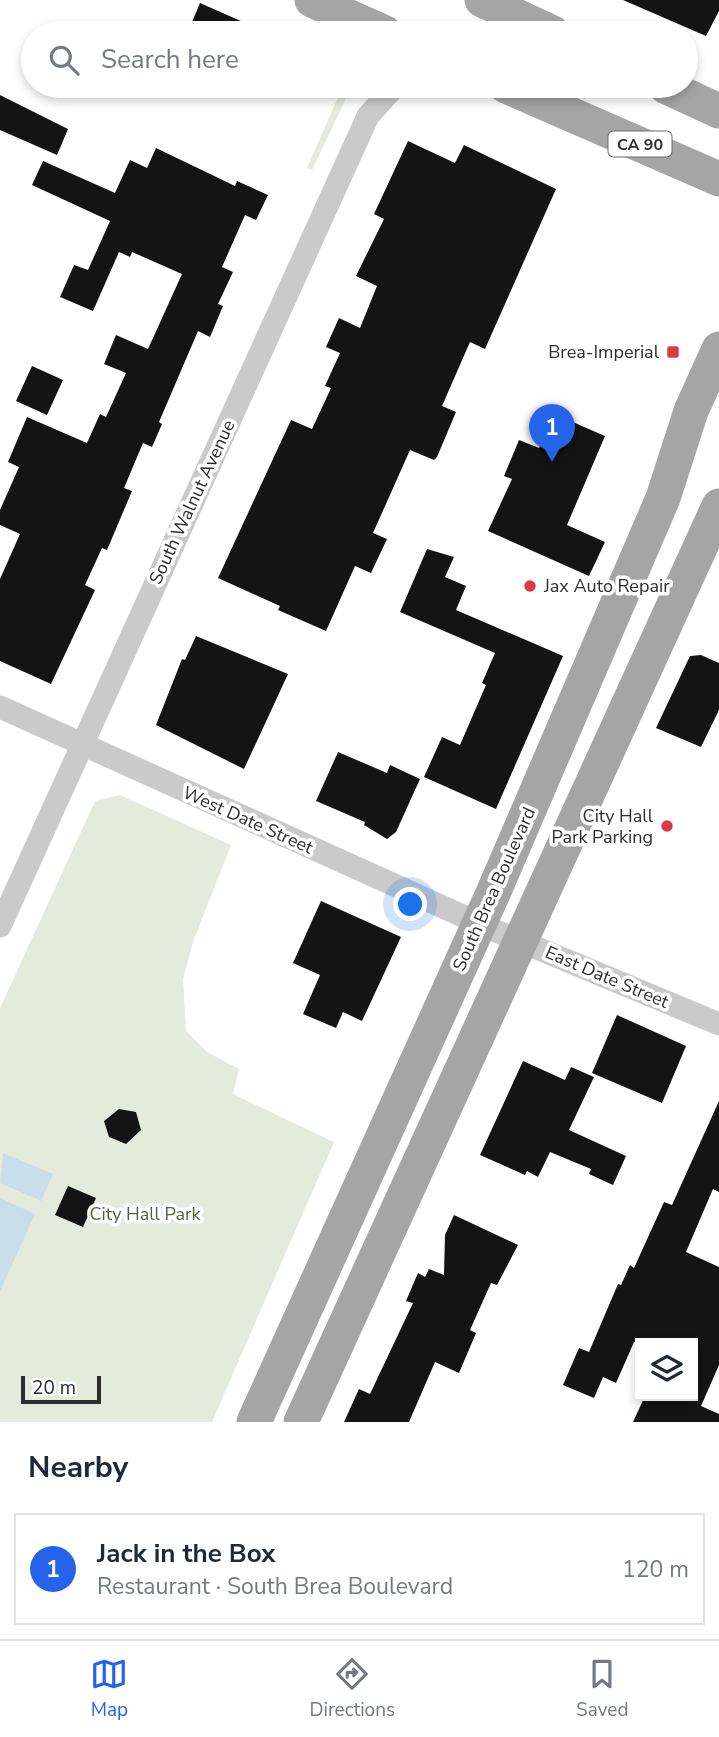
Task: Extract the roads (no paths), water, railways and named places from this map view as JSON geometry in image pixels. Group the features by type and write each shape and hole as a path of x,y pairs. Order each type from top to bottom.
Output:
{"main road":[{"path":"312,0 358,21"},
{"path":"482,0 527,21"},
{"name":"CA 90","path":"533,98 719,179"},
{"path":"691,98 719,111"},
{"name":"South Brea Boulevard","path":"301,1422 498,931 663,498 691,411 719,349"},
{"name":"South Brea Boulevard","path":"254,1422 498,931 719,506"}],"street":[{"name":"South Walnut Avenue","path":"0,926 368,116 381,98"},
{"name":"West Date Street","path":"0,707 498,931"},
{"name":"East Date Street","path":"498,931 719,1024"}],"water":[{"path":"3,1153 53,1174 41,1201 0,1183"},
{"path":"0,1198 35,1214 0,1291"}],"place":[{"name":"Brea-Imperial","path":"673,352"},
{"name":"Jack in the Box","path":"552,462"},
{"name":"Jax Auto Repair","path":"530,586"},
{"name":"City Hall Park Parking","path":"667,826"}],"park label":[{"name":"City Hall Park","path":"145,1214"}]}
